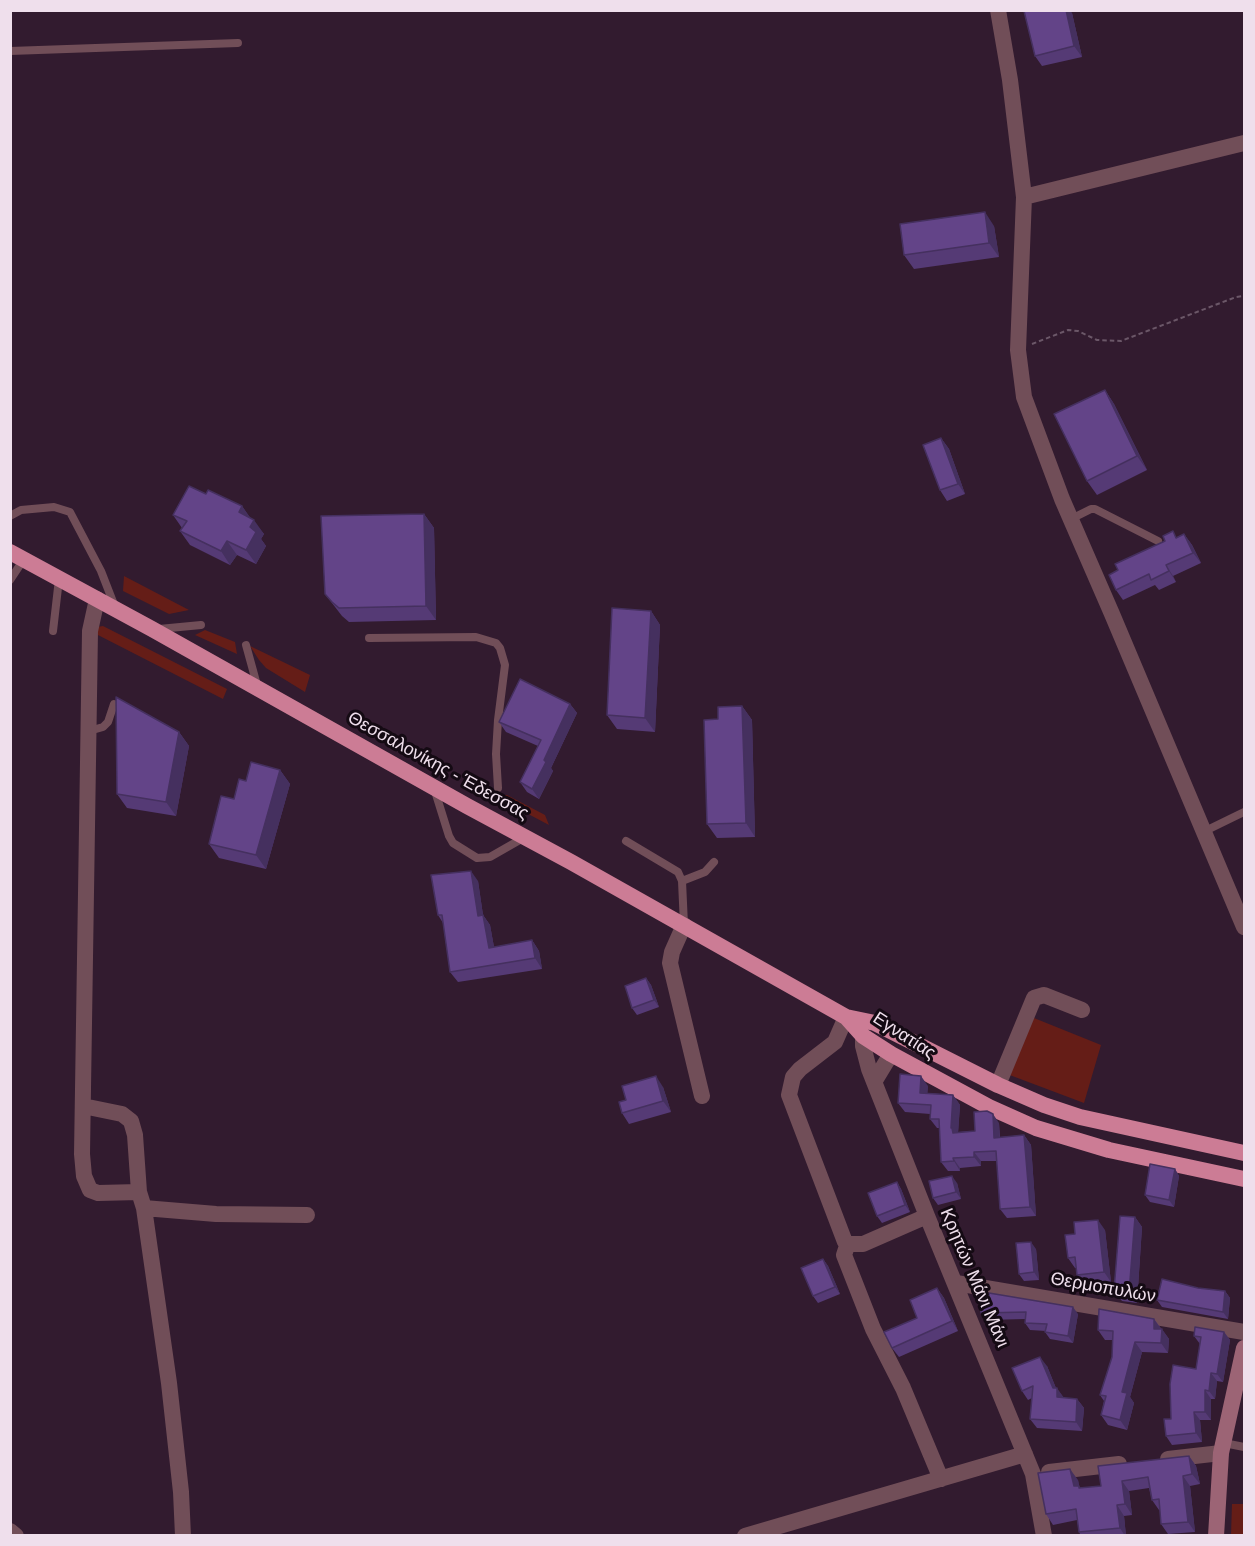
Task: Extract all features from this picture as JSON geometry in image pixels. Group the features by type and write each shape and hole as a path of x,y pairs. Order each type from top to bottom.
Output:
{"highway":[{"name":"Θεσσαλονίκης - Έδεσσας","path":"17,556 152,629 846,1017"},
{"name":"Εγνατίας","path":"846,1017 864,1036 891,1054 989,1107 1036,1128 1109,1149 1245,1179"},
{"name":"Εγνατίας","path":"846,1017 875,1023 998,1085 1044,1105 1080,1117 1245,1153"}],"main road":[{"path":"1216,1536 1223,1448 1245,1348"}],"street":[{"path":"998,10 1010,80 1024,198 1018,350 1027,407 1071,519 1245,927"},
{"path":"1024,198 1245,143"},
{"path":"97,599 90,623 82,1154 84,1176 88,1187 93,1192 216,1214 307,1215"},
{"path":"684,925 672,952 670,963 702,1096"},
{"path":"998,1085 1035,998 1044,995 1082,1010"},
{"path":"846,1017 835,1042 793,1077 789,1095 845,1242 863,1244 927,1216"},
{"name":"Κρητών Μάνι Μάνι","path":"864,1036 863,1046 874,1082 1033,1474 1044,1536"},
{"path":"874,1082 891,1054"},
{"path":"83,1106 122,1114 131,1121 169,1383 181,1492 183,1536"},
{"path":"848,1243 844,1256 873,1329 907,1396 941,1479"},
{"name":"Θερμοπυλών","path":"956,1283 1245,1332"},
{"path":"1033,1474 1145,1462 1223,1448"},
{"path":"745,1536 1025,1454"},
{"path":"10,1532 16,1536"}],"lane":[{"path":"10,51 238,43"},
{"path":"10,516 21,510 54,507 70,512 101,571 117,610"},
{"path":"1071,519 1095,509 1158,541"},
{"path":"10,580 17,556"},
{"path":"53,631 59,579"},
{"path":"152,629 201,625"},
{"path":"369,638 476,637 496,643 500,648 505,665 496,754 498,788"},
{"path":"246,645 258,688"},
{"path":"90,728 103,727 108,722 114,704"},
{"path":"434,788 453,843 477,858 490,857 525,837"},
{"path":"1203,832 1245,812"},
{"path":"627,841 678,872 682,881 684,925"},
{"path":"682,881 705,872 714,862"},
{"path":"1223,1448 1245,1447"}],"path":[{"path":"1018,350 1068,330 1078,331 1097,340 1120,341 1236,297 1245,296"}],"shaded area":[{"path":"124,576 189,610 169,614 123,591"},
{"path":"103,626 227,689 223,699 96,634 97,627"},
{"path":"205,630 235,642 237,654 195,635"},
{"path":"250,646 310,675 305,692 266,668"},
{"path":"507,795 545,815 549,825 496,797"},
{"path":"1034,1018 1101,1045 1084,1103 1007,1074"},
{"path":"1232,1504 1244,1504 1244,1535 1231,1535"}],"building":[{"path":"1066,10 1074,46 1035,56 1024,11"},
{"path":"985,212 989,243 904,255 900,224"},
{"path":"1105,390 1137,456 1087,481 1054,414"},
{"path":"941,438 958,484 940,490 923,445"},
{"path":"189,486 206,494 208,490 242,506 239,512 254,520 250,527 256,532 246,550 227,541 221,551 180,531 187,521 173,515"},
{"path":"424,514 426,606 339,608 332,602 325,594 321,516"},
{"path":"1173,531 1176,538 1184,534 1193,553 1166,565 1169,571 1151,580 1149,574 1116,590 1109,575 1118,570 1115,564 1165,541 1163,536"},
{"path":"612,608 651,611 645,718 607,715"},
{"path":"520,679 570,704 532,789 520,782 541,740 499,722"},
{"path":"116,697 179,732 166,802 117,794"},
{"path":"742,706 746,823 707,824 704,720 718,719 718,707"},
{"path":"251,762 280,770 256,855 209,844 221,796 234,799 239,779 246,781"},
{"path":"471,871 478,916 483,915 489,948 532,940 535,958 450,972 442,915 438,915 431,875"},
{"path":"646,978 654,1000 632,1008 625,986"},
{"path":"900,1074 921,1076 920,1093 953,1095 951,1128 953,1133 975,1131 974,1112 987,1111 993,1114 994,1138 1024,1135 1030,1207 1000,1209 996,1151 974,1152 974,1157 953,1158 954,1161 941,1162 939,1119 930,1119 931,1105 898,1103"},
{"path":"656,1076 663,1101 622,1113 619,1102 626,1100 622,1086"},
{"path":"1150,1164 1175,1169 1169,1200 1145,1195"},
{"path":"952,1176 956,1192 933,1198 929,1181"},
{"path":"897,1182 905,1205 877,1216 868,1193"},
{"path":"1120,1216 1135,1217 1129,1293 1114,1290"},
{"path":"1098,1220 1104,1272 1077,1275 1075,1257 1068,1258 1065,1235 1075,1234 1074,1222"},
{"path":"1031,1242 1034,1272 1019,1274 1016,1243"},
{"path":"823,1259 835,1287 813,1296 801,1268"},
{"path":"1162,1279 1198,1288 1225,1291 1223,1312 1157,1300"},
{"path":"937,1288 952,1321 892,1348 884,1332 917,1318 910,1300"},
{"path":"989,1293 1073,1307 1068,1336 1045,1332 1047,1324 1025,1323 1026,1312 981,1313 980,1302 989,1302"},
{"path":"1099,1309 1154,1319 1154,1329 1162,1329 1161,1343 1135,1342 1122,1392 1127,1393 1120,1420 1101,1415 1106,1396 1100,1395 1112,1357 1113,1331 1098,1330"},
{"path":"1195,1327 1224,1332 1217,1374 1211,1373 1209,1391 1205,1390 1205,1412 1194,1412 1196,1433 1166,1436 1164,1419 1171,1419 1170,1384 1173,1365 1196,1369 1201,1337 1194,1336"},
{"path":"1040,1357 1053,1388 1057,1388 1057,1397 1077,1399 1076,1422 1030,1419 1033,1386 1022,1391 1012,1368"},
{"path":"1189,1456 1192,1474 1183,1476 1188,1522 1161,1524 1159,1499 1152,1500 1148,1477 1122,1481 1125,1504 1117,1505 1120,1528 1079,1532 1076,1509 1046,1514 1038,1473 1070,1469 1074,1486 1079,1486 1079,1488 1101,1486 1098,1466"}]}
